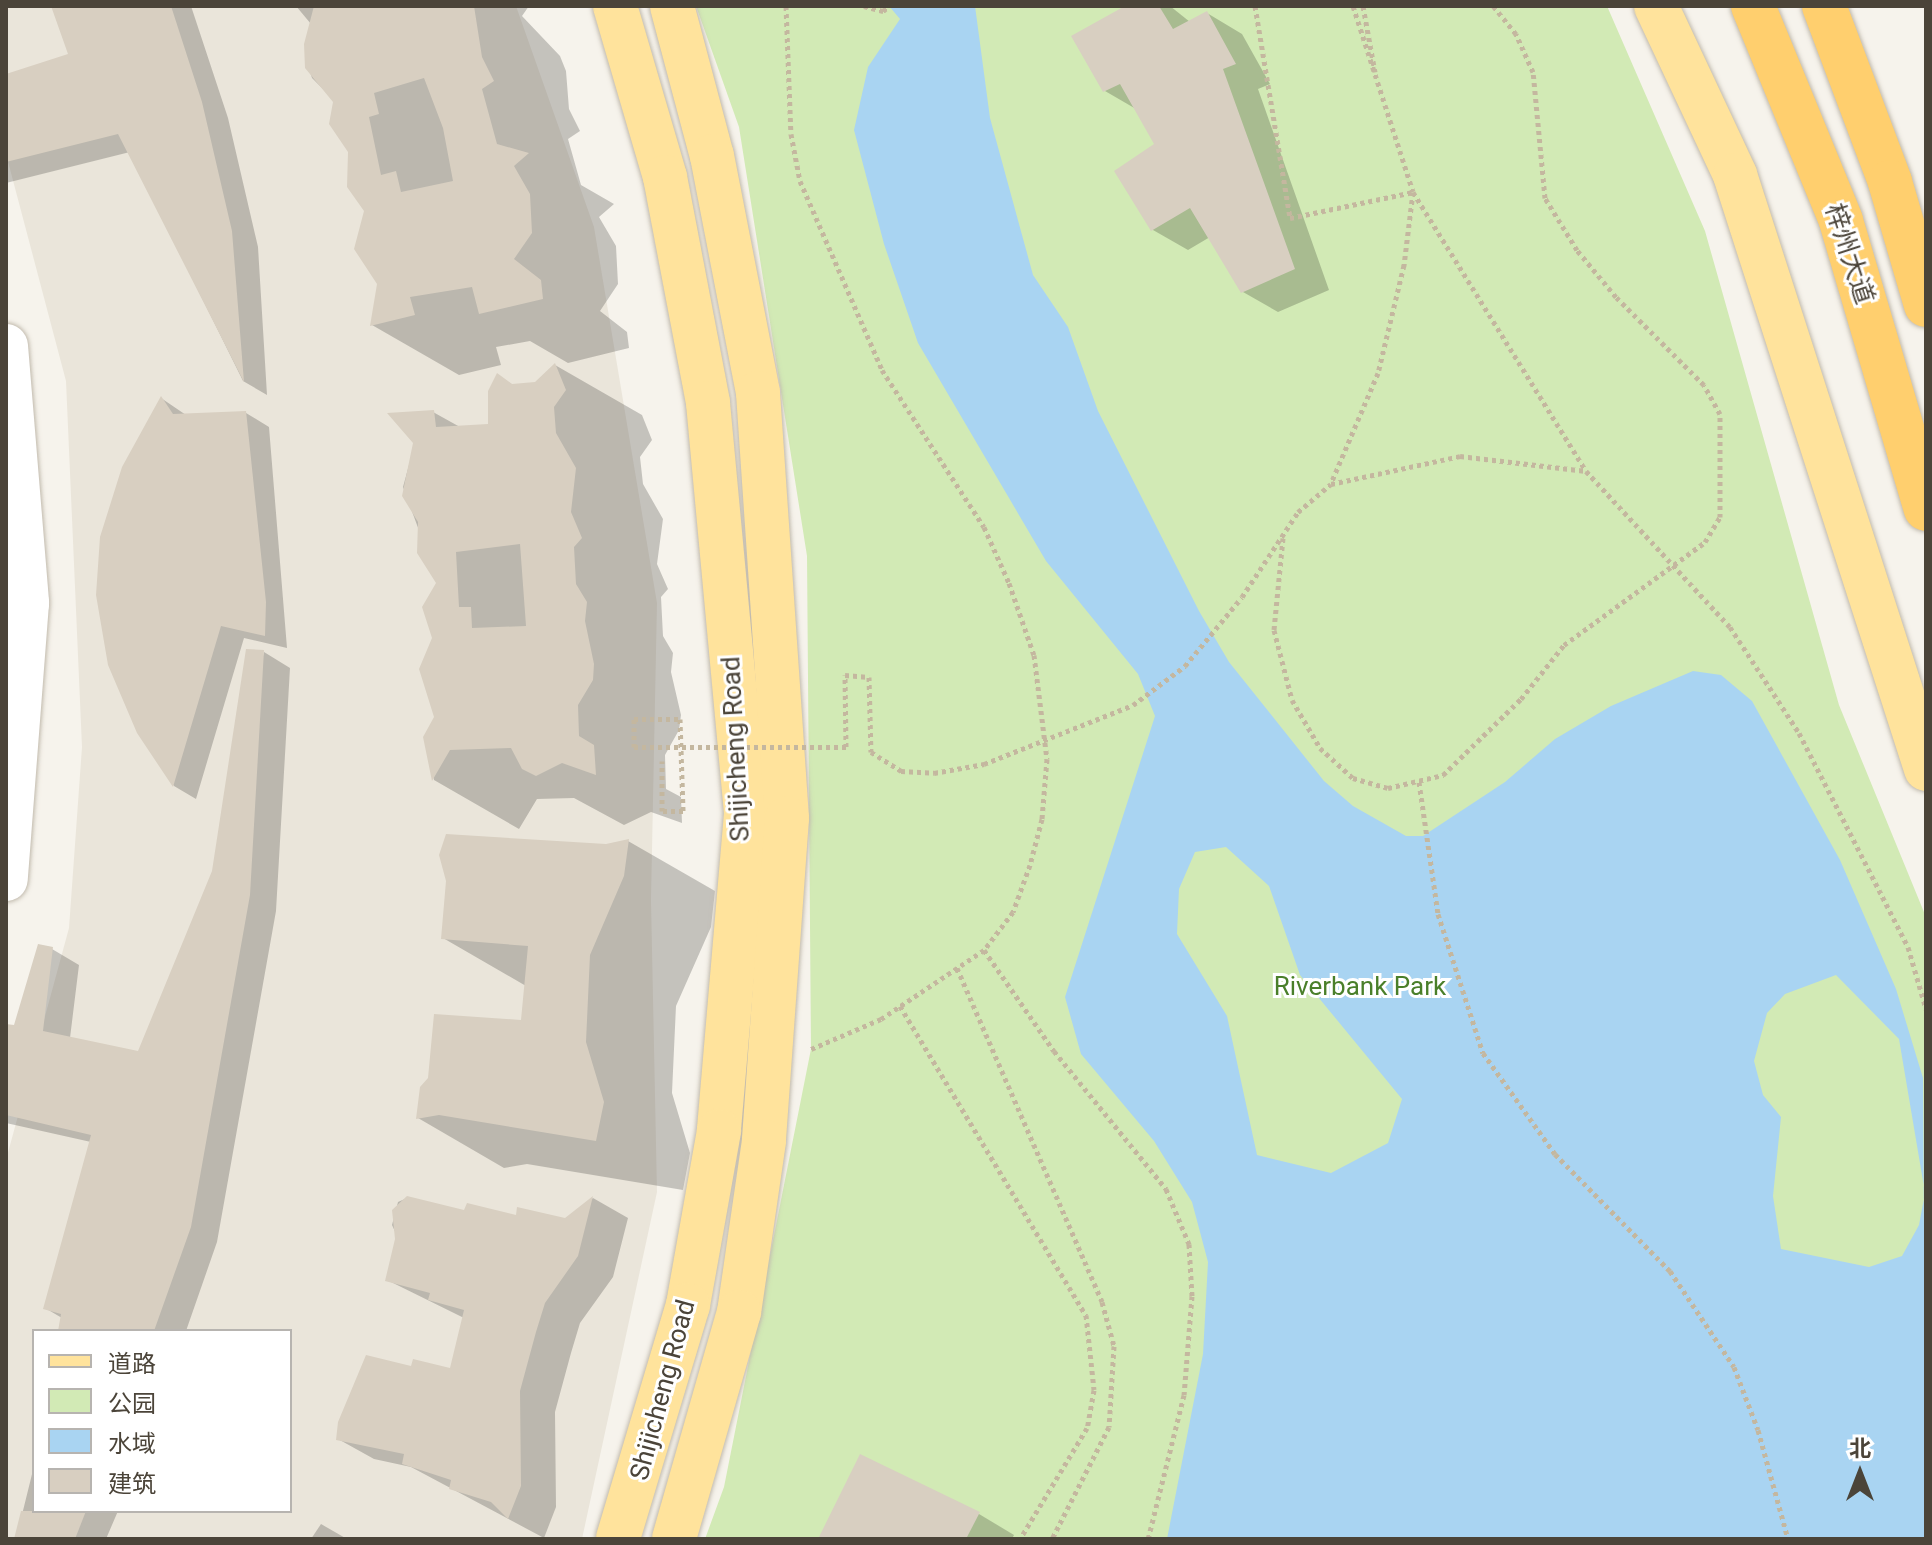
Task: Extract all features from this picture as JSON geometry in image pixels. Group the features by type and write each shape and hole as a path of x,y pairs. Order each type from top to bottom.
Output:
{"highway":[{"name":"梓州大道","path":"1753,6 1841,221 1926,509"},
{"path":"1824,6 1890,182 1926,305"}],"main road":[{"name":"Shijicheng Road","path":"615,6 665,177 708,403 746,814 714,1162 688,1305 618,1539"},
{"name":"Shijicheng Road","path":"672,6 712,156 758,393 787,818 764,1141 739,1312 674,1539"},
{"path":"1656,6 1735,175 1926,769"}],"street":[{"path":"6,346 27,603 6,879"}],"path":[{"path":"786,6 791,134 800,181 882,370 984,527 997,555 1034,655 1045,740 1042,819 1013,912 984,950 900,1006 811,1049"},
{"path":"864,6 883,11 889,6"},
{"path":"1255,6 1290,218 1413,192"},
{"path":"1353,6 1380,100 1413,192 1586,471 1730,627 1799,733 1908,947 1926,1009"},
{"path":"1363,6 1380,100"},
{"path":"1283,538 1274,630 1292,700 1320,748 1353,778 1388,788 1443,775 1521,699 1564,645 1705,542 1720,517 1720,414 1704,385 1616,297 1577,250 1545,198 1533,72 1516,34 1493,6"},
{"path":"1331,484 1386,343 1413,192"},
{"path":"662,761 662,811 683,811 680,719 634,719 634,747 846,747 845,675 869,677 871,752 901,771 934,773 984,764 1133,705 1185,666 1242,597 1298,512 1331,484 1460,456 1586,471"},
{"path":"1419,782 1438,914 1483,1053 1555,1154 1670,1271 1734,1367 1758,1430 1788,1539"},
{"path":"984,950 1054,1051 1166,1189 1189,1244 1192,1296 1184,1395 1148,1539"},
{"path":"957,968 1102,1302 1114,1346 1109,1427 1052,1539"},
{"path":"900,1006 1086,1315 1094,1390 1087,1428 1020,1539"}],"shaded area":[{"path":"6,6 516,6 594,227 657,603 651,900 657,1192 582,1539 6,1539 6,1160 69,928 82,747 66,381 6,154"}],"green space":[{"name":"Riverbank Park","path":"696,6 1607,6 1705,231 1839,705 1926,917 1926,1539 705,1539 724,1487 811,1049 807,556 739,127"}],"water":[{"path":"889,6 975,6 990,118 1033,275 1068,327 1098,411 1199,611 1229,662 1324,781 1353,806 1406,836 1423,836 1505,782 1555,739 1611,706 1693,671 1721,675 1752,701 1840,860 1896,989 1923,1078 1924,1185 1899,1039 1836,975 1785,994 1767,1013 1754,1061 1763,1095 1781,1117 1773,1196 1781,1249 1869,1267 1902,1256 1919,1225 1924,1199 1926,1539 1167,1539 1203,1354 1208,1262 1192,1202 1154,1141 1081,1054 1065,997 1155,716 1138,674 1046,561 918,343 884,244 854,130 868,67 900,19","holes":["1226,847 1269,886 1300,975 1402,1099 1388,1143 1331,1173 1257,1155 1227,1016 1177,934 1179,889 1195,852"]}],"building":[{"path":"51,6 171,6 202,102 232,231 244,382 118,134 6,162 6,74 68,54"},
{"path":"314,6 474,6 482,57 494,81 482,89 497,144 529,153 514,166 530,194 532,233 514,259 541,280 543,299 479,314 472,287 410,297 415,315 370,326 377,284 354,249 364,211 347,187 348,152 329,124 333,102 305,68 304,44","holes":["424,78 443,128 453,181 401,192 396,171 381,175 369,117 379,114 374,93"]},
{"path":"1125,6 1159,6 1173,29 1207,11 1236,64 1223,69 1295,269 1241,293 1190,208 1151,231 1114,171 1154,144 1120,84 1103,92 1071,36"},
{"path":"555,363 566,390 554,407 556,433 576,468 571,512 582,538 574,547 576,584 587,602 585,621 594,664 593,680 578,705 579,736 594,745 596,775 562,763 536,776 522,769 511,748 450,750 432,781 423,737 434,717 419,669 432,638 422,607 436,583 417,553 418,522 402,496 413,443 387,413 434,410 436,427 488,424 488,391 497,373 512,384 535,382","holes":["520,544 526,626 472,628 471,607 459,607 456,552"]},
{"path":"161,396 173,414 246,411 266,602 265,636 221,626 173,787 137,733 108,665 96,595 100,537 122,467"},
{"path":"246,649 264,650 250,895 191,1227 155,1329 58,1329 61,1314 43,1309 91,1135 6,1115 6,1024 14,1025 38,944 53,947 43,1031 138,1051 212,871"},
{"path":"446,834 606,844 629,839 624,876 590,955 586,1042 604,1102 596,1141 439,1115 416,1119 420,1087 428,1078 434,1014 521,1020 528,946 441,939 446,881 439,855"},
{"path":"407,1196 464,1210 467,1203 516,1215 517,1207 565,1218 593,1196 578,1256 545,1303 520,1391 521,1486 508,1519 491,1502 449,1489 451,1480 402,1464 404,1454 336,1440 338,1422 366,1355 411,1366 413,1359 450,1368 464,1310 428,1300 430,1293 385,1281 395,1239 392,1210"},
{"path":"860,1454 980,1512 966,1539 818,1539"},
{"path":"21,1511 85,1513 75,1539 14,1539"}]}
